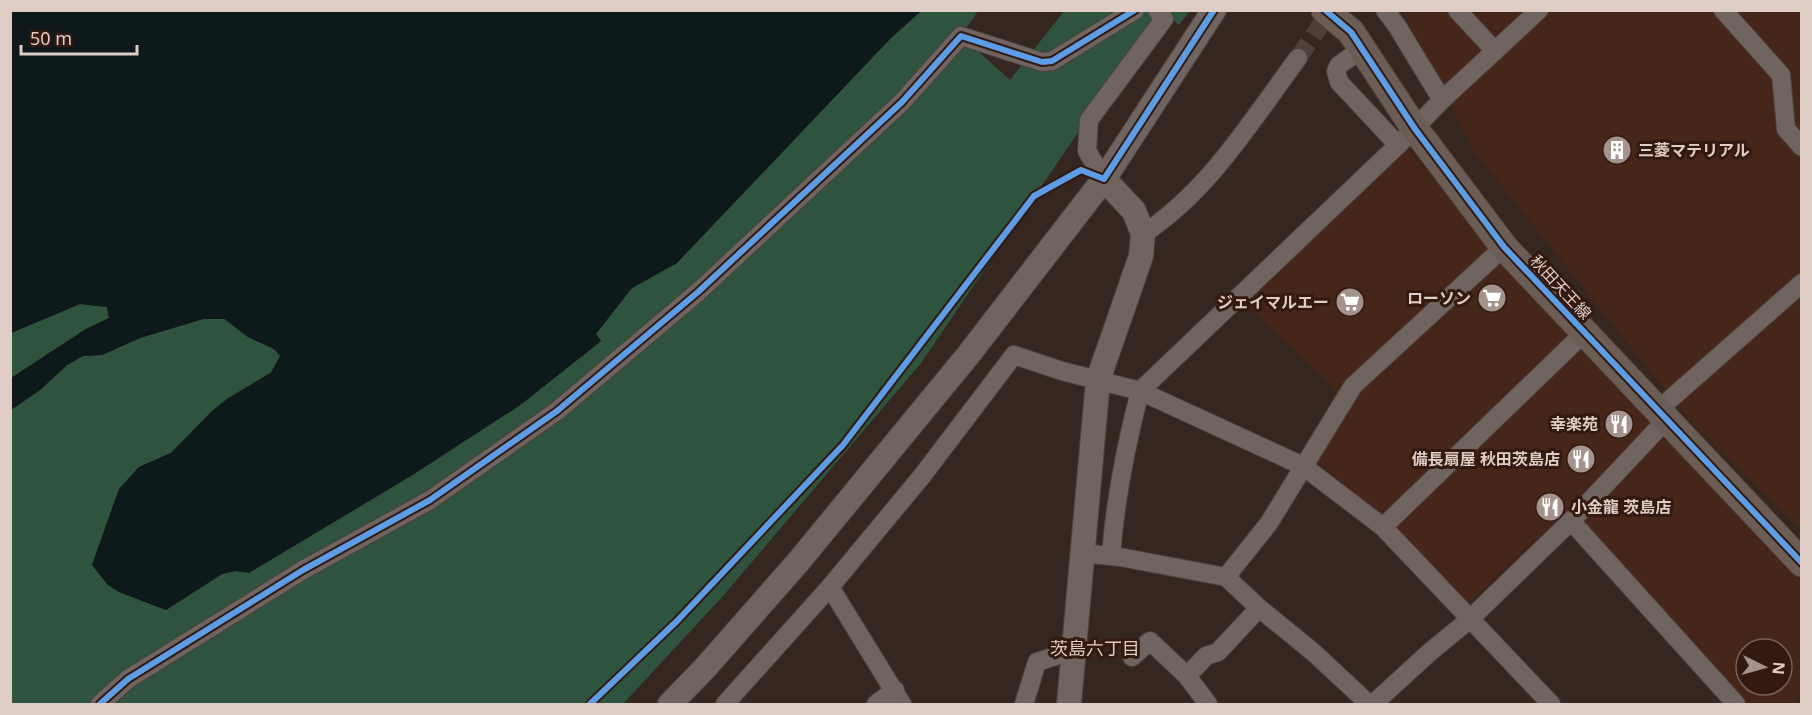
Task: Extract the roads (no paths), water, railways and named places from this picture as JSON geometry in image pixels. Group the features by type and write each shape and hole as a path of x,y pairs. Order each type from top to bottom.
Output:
{"main road":[{"name":"秋田天王線","path":"1325,10 1351,32 1362,49 1406,137 1504,246 1802,563"}],"street":[{"path":"100,705 128,679 303,570 430,500 557,411 698,292 902,102 961,36 1042,62 1052,61 1135,10"},
{"path":"1069,705 1098,380 1141,256 1143,234 1134,211 1104,179 1087,151 1089,120 1164,18 1157,10"},
{"path":"670,705 800,561 969,354 1104,179 1214,10"},
{"path":"1385,10 1442,100"},
{"path":"1457,10 1495,51"},
{"path":"1111,556 1130,428 1140,391 1442,100 1539,10"},
{"path":"1723,10 1781,75 1786,129 1802,147"},
{"path":"1362,49 1339,65 1336,71 1339,82 1406,137"},
{"path":"1143,234 1165,220 1204,182 1298,58"},
{"path":"1226,577 1269,523 1353,386 1504,246"},
{"path":"1082,553 1111,556 1226,577 1371,705 1470,619 1571,521 1663,415 1802,283"},
{"path":"1383,527 1585,332"},
{"path":"725,705 830,587 922,476 1014,355 1062,371 1140,391 1303,466 1383,527 1551,705"},
{"path":"1571,521 1736,705"},
{"path":"830,587 898,697 876,705"},
{"path":"1187,676 1206,656 1218,652 1259,608"},
{"path":"1132,657 1150,641 1187,676 1208,705"},
{"path":"1024,705 1037,662 1074,650"}],"tunnel":[{"path":"1298,58 1331,10"}],"place":[{"name":"三菱マテリアル","path":"1617,150"},
{"name":"ローソン","path":"1492,298"},
{"name":"ジェイマルエー","path":"1350,302"},
{"name":"幸楽苑","path":"1619,424"},
{"name":"備長扇屋 秋田茨島店","path":"1581,459"},
{"name":"小金龍 茨島店","path":"1550,507"}],"district":[{"name":"茨島六丁目","path":"1095,648"}]}
